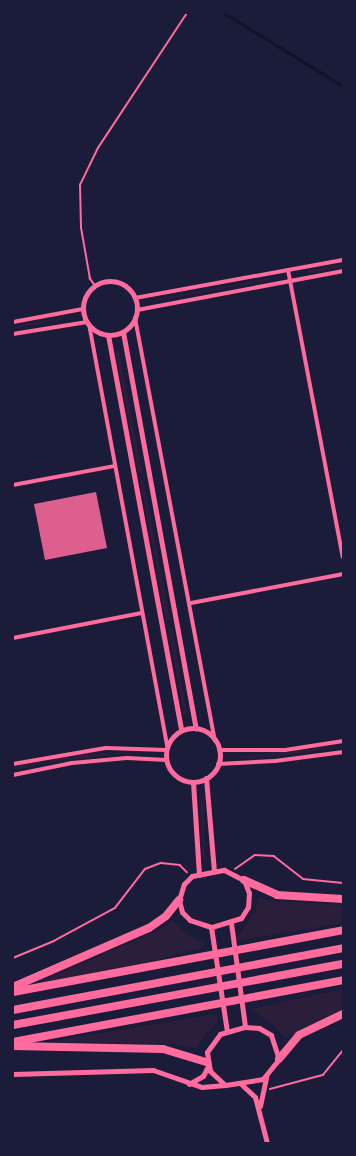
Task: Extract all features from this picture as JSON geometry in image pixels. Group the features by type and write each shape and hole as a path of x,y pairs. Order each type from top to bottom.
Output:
{"highway":[{"path":"244,880 277,895 343,899"},
{"path":"13,987 149,928 166,916 179,900"},
{"path":"13,992 343,930"},
{"path":"13,1010 343,948"},
{"path":"13,1025 343,964"},
{"path":"13,1042 343,980"},
{"path":"279,1059 299,1035 343,1014"},
{"path":"13,1046 162,1049 207,1064"}],"street":[{"path":"135,298 343,260"},
{"path":"288,270 343,557"},
{"path":"137,310 343,271"},
{"path":"118,282 135,298 137,310 136,318 191,603 215,740 219,750 218,764 206,778 193,782 178,777 167,760 167,748 115,466 88,323 83,309 86,296 95,286 118,282"},
{"path":"13,322 83,309"},
{"path":"13,334 88,323 108,335 123,332 136,318"},
{"path":"123,332 196,728"},
{"path":"108,335 182,730"},
{"path":"13,485 115,466"},
{"path":"191,603 343,574"},
{"path":"13,638 142,613"},
{"path":"167,748 182,730 196,728 215,740"},
{"path":"219,750 285,750 343,741"},
{"path":"13,764 106,748 167,748"},
{"path":"218,764 274,761 343,752"},
{"path":"13,775 72,763 127,758 167,760"},
{"path":"206,778 214,871"},
{"path":"193,782 199,875"},
{"path":"214,871 233,872 244,880 248,907 241,918 231,923 211,927 190,920 182,912 179,900 184,884 192,876 214,871"},
{"path":"231,923 245,1027"},
{"path":"211,927 227,1031"},
{"path":"189,1084 203,1076 207,1064 210,1044 227,1031 245,1027 259,1028 271,1035 279,1059 266,1078 259,1107"},
{"path":"207,1064 215,1079 225,1085"},
{"path":"13,1074 153,1070 189,1084 214,1088 266,1078"},
{"path":"241,1084 255,1097 259,1107 267,1143"}],"path":[{"path":"95,286 90,279 80,222 80,185 98,148 187,13"},
{"path":"233,872 245,860 264,855 274,856 303,879 343,883"},
{"path":"13,958 54,941 115,908 145,870 161,863 173,864 180,865 192,876"},
{"path":"262,1091 323,1074 343,1050"}],"shaded area":[{"path":"343,264 343,267 308,274 308,270"},
{"path":"269,278 270,280 156,301 156,299"},
{"path":"64,317 64,319 13,329 13,326"},
{"path":"119,350 143,473 138,473 115,351"},
{"path":"140,481 144,481 170,620 166,621"},
{"path":"172,627 187,714 184,715 168,628"},
{"path":"336,746 301,754 241,759 241,756"},
{"path":"140,751 49,763 48,760 88,754"},
{"path":"41,761 41,764 13,771 13,768"},
{"path":"200,801 204,801 205,861 203,859"},
{"path":"258,897 269,901 343,905 343,923 235,941 256,909"},
{"path":"172,920 188,935 204,943 204,947 138,965 34,984 166,927"},
{"path":"343,989 343,1011 285,1039 276,1027 250,1009"},
{"path":"217,1014 217,1022 202,1038 197,1049 173,1044 47,1042"}],"building":[{"path":"96,492 107,548 45,560 34,504"}],"waterway":[{"path":"224,13 343,86"}]}
